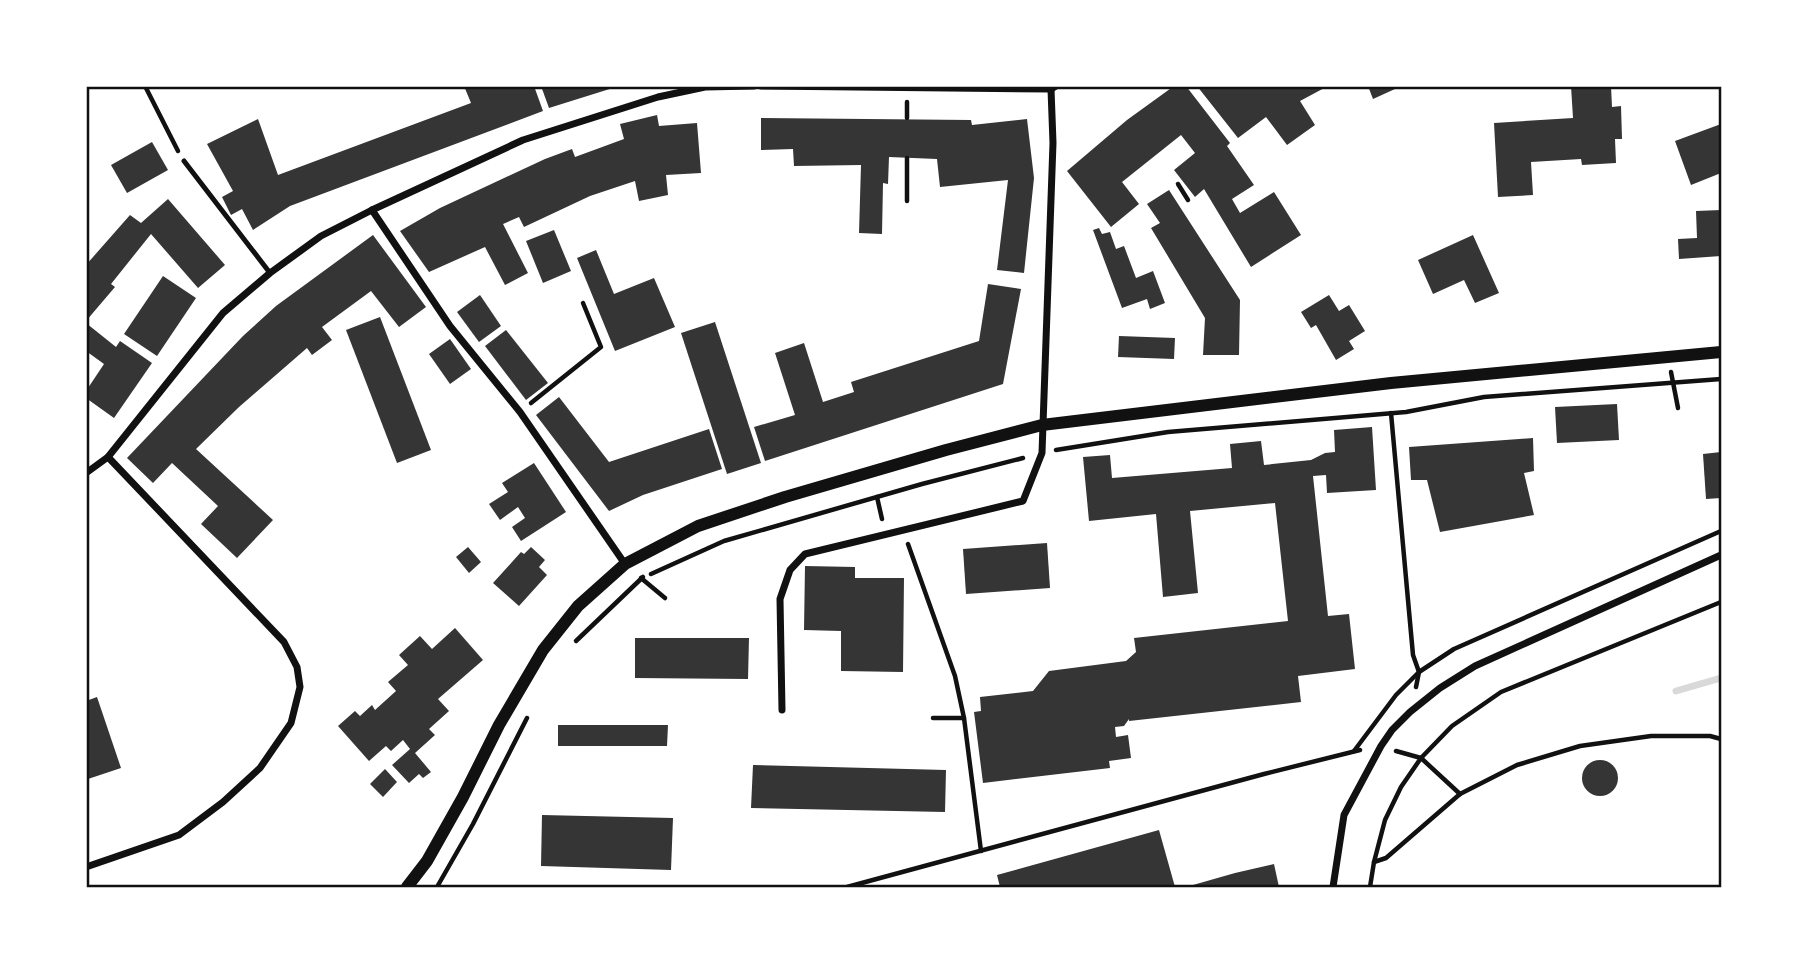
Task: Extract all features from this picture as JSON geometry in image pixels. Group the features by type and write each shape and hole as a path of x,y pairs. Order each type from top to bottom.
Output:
{"street":[{"path":"86,473 108,457 223,313 270,273 321,236 523,140 658,97 705,87 754,86"},
{"path":"761,86 1054,87 1042,453 1023,501 806,554 790,570 780,599 782,710"},
{"path":"372,210 450,326 520,412 625,564"},
{"path":"407,887 427,861 499,725 543,650 578,606 625,564 698,526 825,485 1042,425 1391,383 1721,352"},
{"path":"86,867 179,835 223,802 260,768 291,723 300,687 297,667 284,642 108,457"},
{"path":"1333,887 1343,815 1381,746 1410,712 1440,688 1475,666 1721,555"}],"lane":[{"path":"184,161 270,273"}],"path":[{"path":"145,86 184,161"},
{"path":"907,158 907,201"},
{"path":"1178,184 1188,200"},
{"path":"520,412 601,347 583,303"},
{"path":"1668,358 1678,408"},
{"path":"1391,413 1413,655 1419,672 1410,712"},
{"path":"877,496 886,534"},
{"path":"903,529 956,676 981,851"},
{"path":"625,564 665,597"},
{"path":"1370,887 1385,820 1401,787 1420,758 1452,726 1502,692 1721,602"},
{"path":"933,718 964,718"},
{"path":"1374,862 1386,858 1460,794 1517,765 1580,746 1651,736 1710,736 1721,739"},
{"path":"1381,746 1420,758 1460,794"},
{"path":"847,887 1353,752"}],"building":[{"path":"464,86 534,86 543,111 290,206 253,230 242,209 231,215 222,197 233,191 207,144 258,119 278,175 471,103"},
{"path":"541,86 616,86 616,87 549,108"},
{"path":"1174,86 1186,86 1230,143 1227,146 1254,185 1232,199 1240,213 1274,192 1301,235 1251,267 1204,189 1195,197 1174,170 1195,153 1181,135 1122,182 1139,204 1111,227 1067,171 1127,120"},
{"path":"1197,86 1328,86 1300,101 1315,125 1287,145 1266,117 1238,138"},
{"path":"1368,86 1393,86 1395,89 1373,99"},
{"path":"1571,86 1611,86 1612,107 1621,106 1622,139 1615,139 1616,163 1582,165 1581,159 1531,162 1533,195 1498,197 1494,123 1573,118"},
{"path":"657,115 659,126 697,123 701,173 666,175 668,195 639,201 635,181 590,196 524,227 519,217 503,224 528,273 505,285 485,247 429,272 400,231 440,208 545,159 572,149 575,157 624,139 620,124"},
{"path":"761,118 971,120 972,125 1027,119 1034,178 1024,273 997,270 1008,180 940,187 937,159 889,157 888,184 883,183 882,234 859,233 861,165 794,166 793,149 761,150"},
{"path":"1721,124 1721,173 1691,185 1675,141"},
{"path":"152,142 168,170 127,193 111,165"},
{"path":"1169,190 1240,300 1239,355 1203,355 1205,318 1151,228 1160,223 1147,204"},
{"path":"168,199 225,265 198,288 151,234 111,284 115,287 86,321 86,265 130,215 141,223"},
{"path":"1721,210 1721,256 1679,259 1678,239 1697,238 1696,211"},
{"path":"1099,228 1102,234 1110,232 1116,249 1124,246 1136,278 1153,271 1165,303 1150,309 1147,299 1122,308 1093,230"},
{"path":"554,230 571,271 543,283 526,241"},
{"path":"373,235 426,307 399,327 371,291 322,327 332,340 312,355 307,348 239,407 196,449 273,520 237,558 201,524 218,506 172,463 153,483 127,458 243,336 276,306"},
{"path":"1473,235 1499,293 1475,303 1464,280 1433,294 1418,260"},
{"path":"596,250 614,294 654,278 675,327 615,351 577,258"},
{"path":"163,276 196,298 157,356 124,334"},
{"path":"988,284 1021,289 1003,384 765,461 754,427 795,415 775,353 804,343 823,402 854,392 851,382 979,341"},
{"path":"480,295 501,326 479,342 457,312"},
{"path":"1329,295 1339,311 1349,305 1365,331 1349,341 1354,349 1336,360 1316,325 1311,328 1301,312"},
{"path":"380,317 431,450 397,463 346,330"},
{"path":"715,322 761,463 727,474 681,333"},
{"path":"86,323 116,347 120,341 152,363 114,418 86,398 86,391 104,364 86,351"},
{"path":"506,330 548,383 526,400 485,346"},
{"path":"1119,336 1175,338 1174,359 1118,357"},
{"path":"450,339 471,369 450,384 429,354"},
{"path":"559,397 609,462 709,429 722,469 643,495 609,511 536,415"},
{"path":"1617,404 1619,440 1557,443 1555,407"},
{"path":"1372,427 1376,490 1327,493 1326,475 1313,476 1328,616 1349,614 1355,669 1298,676 1301,702 1129,719 1124,726 1115,727 1116,737 1128,735 1131,758 1109,761 1110,768 983,783 974,712 981,711 980,697 1033,691 1049,671 1126,661 1136,652 1134,638 1288,621 1275,503 1190,511 1198,593 1163,597 1156,514 1089,521 1083,457 1110,455 1112,478 1232,468 1230,444 1261,441 1264,465 1311,460 1325,453 1335,452 1334,430"},
{"path":"1533,438 1534,471 1524,473 1534,515 1440,532 1427,480 1411,480 1409,447"},
{"path":"1721,452 1721,498 1706,499 1703,454"},
{"path":"534,463 566,512 521,541 512,527 525,518 518,507 500,520 489,504 508,492 502,483"},
{"path":"1047,543 1050,588 966,594 963,549"},
{"path":"468,547 481,562 469,573 456,557"},
{"path":"531,547 545,560 539,567 547,575 519,606 493,583 521,552 524,554"},
{"path":"805,566 855,567 855,578 904,578 903,672 841,671 841,631 804,630"},
{"path":"455,628 483,660 438,699 449,711 429,729 435,735 415,753 431,772 423,778 419,774 409,783 392,765 410,749 403,740 391,751 386,746 369,761 338,726 355,711 360,716 372,705 375,710 396,691 388,682 408,665 399,655 420,636 432,649"},
{"path":"635,638 749,638 748,679 635,678"},
{"path":"97,697 121,768 88,779 86,701"},
{"path":"558,725 668,725 667,746 558,746"},
{"path":"1600,760 1612,766 1618,778 1612,790 1600,796 1588,790 1582,778 1588,766"},
{"path":"753,765 946,770 945,812 751,808"},
{"path":"385,769 397,782 383,797 370,784"},
{"path":"542,815 673,818 671,870 541,866"},
{"path":"1159,830 1175,887 1000,887 997,875"},
{"path":"1274,864 1279,887 1186,887 1235,873"}],"waterway":[{"path":"1676,691 1721,678"}]}
